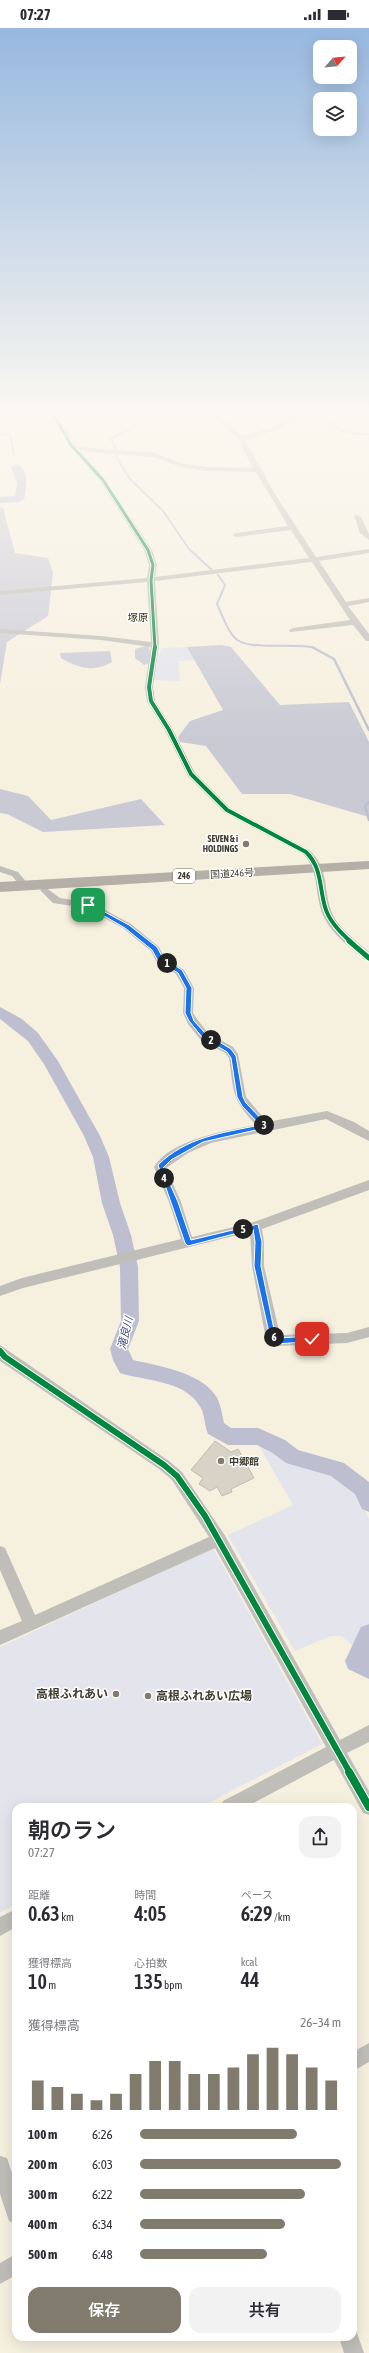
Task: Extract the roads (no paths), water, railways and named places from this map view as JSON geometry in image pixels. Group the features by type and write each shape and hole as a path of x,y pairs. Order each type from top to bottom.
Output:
{"highway":[{"name":"国道246号","path":"0,893 320,871 369,865"},
{"name":"国道246号","path":"0,887 320,871 369,872"}],"street":[{"path":"130,522 148,550 153,565 151,580 155,645 149,686 152,700 191,774 228,810 306,852 314,858 320,871 327,912 331,921 369,958"},
{"path":"291,522 355,622 369,639"},
{"path":"359,522 364,533 369,538"},
{"path":"236,535 294,527"},
{"path":"0,593 151,580 316,560 369,551"},
{"path":"344,604 369,600"},
{"path":"292,630 355,622"},
{"path":"0,631 101,638 155,645"},
{"path":"0,869 16,874 24,885"},
{"path":"46,890 57,901 88,905 127,926 155,948 160,959 180,972 189,988 188,1013 192,1021 204,1036 229,1050 234,1057 240,1097 244,1105 265,1127"},
{"path":"188,1243 175,1202 160,1167 169,1158 201,1140 327,1115 350,1125 369,1137"},
{"path":"0,1291 22,1283 255,1226 369,1185"},
{"path":"255,1226 258,1242 258,1266 272,1334 277,1341 348,1338 369,1332"},
{"path":"0,1350 5,1357 147,1451 164,1465 188,1491 219,1539 369,1807"},
{"path":"0,1638 219,1539"},
{"path":"0,1553 31,1624"},
{"path":"237,1803 338,1751 369,1733"},
{"path":"0,1927 12,1920"},
{"path":"357,2060 369,2052"},
{"path":"0,2165 12,2202"},
{"path":"0,2274 12,2266"},
{"path":"350,2341 354,2353"}],"waterway":[{"path":"171,522 189,549 212,570"},
{"path":"218,575 225,585 217,604 224,621 234,637 240,642 259,645 306,646 313,648"},
{"path":"313,648 334,659 369,730"},
{"path":"369,802 365,806 369,820"},
{"name":"滝良川","path":"0,1012 17,1023 33,1037 50,1061 92,1136 101,1157 111,1203 122,1235 129,1267 131,1305 130,1321 119,1349 122,1360 127,1367 170,1376 199,1391 209,1402 215,1428 228,1436 258,1437 278,1446 293,1457 337,1469 362,1488 369,1503"},
{"name":"滝良川","path":"369,1634 356,1661 369,1668"}],"place":[{"name":"SEVEN & i HOLDINGS","path":"246,844"},
{"name":"中郷館","path":"221,1461"},
{"name":"高根ふれあい","path":"116,1694"},
{"name":"高根ふれあい広場","path":"148,1696"}],"district":[{"name":"塚原","path":"138,617"}]}
